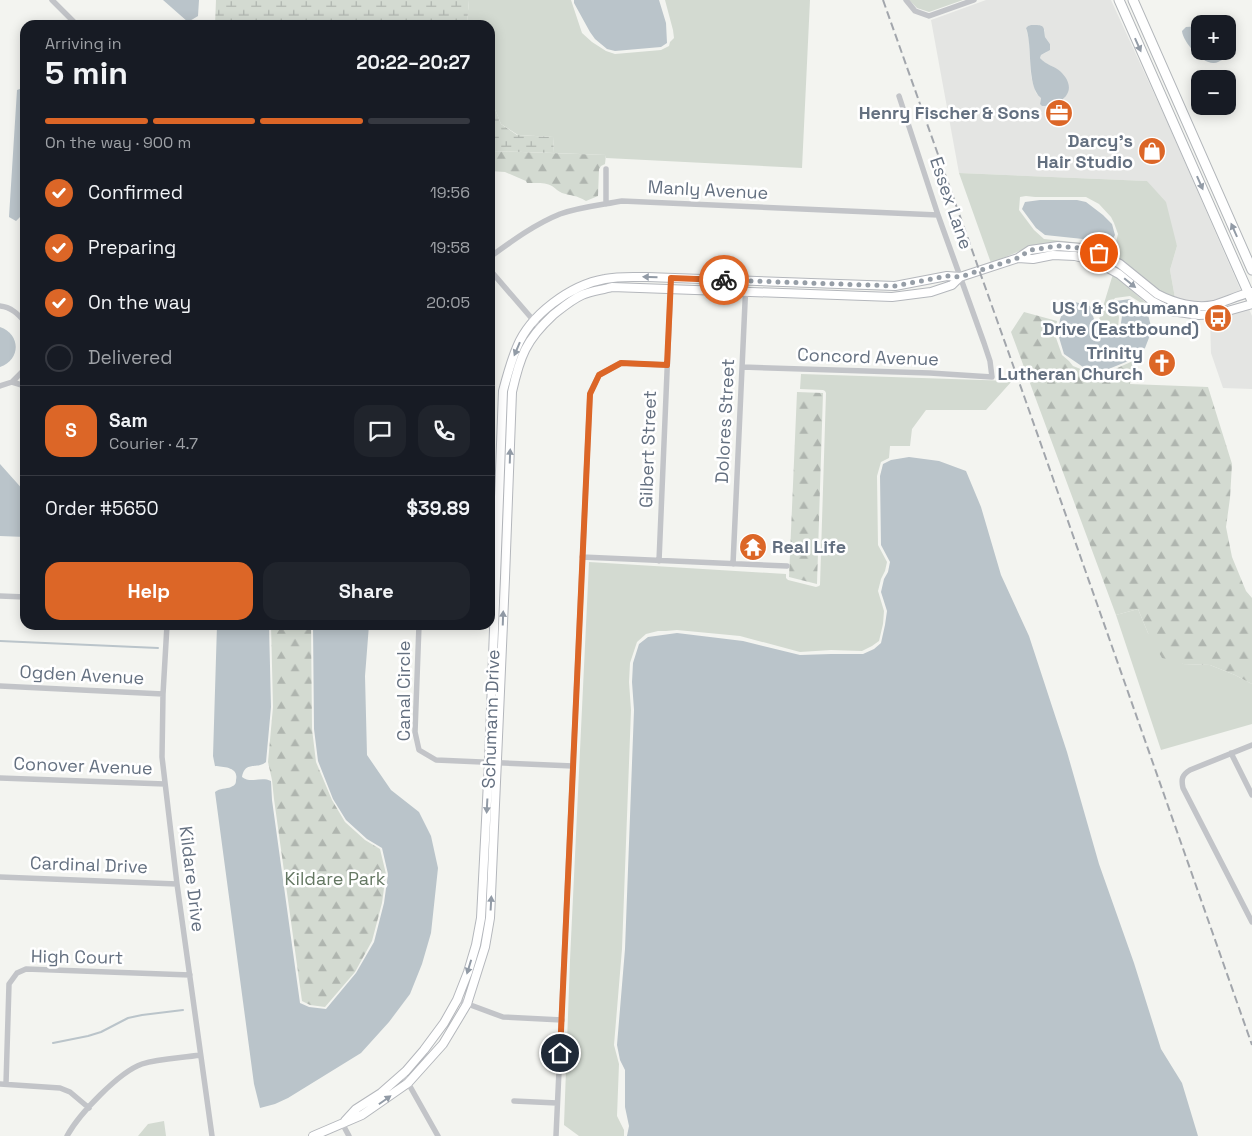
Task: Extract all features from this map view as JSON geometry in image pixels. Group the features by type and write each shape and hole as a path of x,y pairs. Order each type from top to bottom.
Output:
{"main road":[{"path":"1119,0 1251,297"},
{"path":"1133,0 1252,270"}],"street":[{"path":"52,0 72,20"},
{"path":"906,0 915,11 930,16 974,0"},
{"name":"Essex Lane","path":"900,96 938,216 984,342 990,361 992,377"},
{"path":"606,169 606,204"},
{"name":"Manly Avenue","path":"495,253 528,230 559,214 583,207 622,201 938,216"},
{"name":"Schumann Drive","path":"495,540 503,391 517,346 533,320 556,300 587,284 618,277 892,286 947,276 960,277 1018,258 1030,250 1058,246 1081,248 1099,253 1120,264 1157,294 1175,302 1197,306 1213,305 1251,297"},
{"name":"Schumann Drive","path":"1018,258 1033,259 1061,255 1095,261 1120,274 1152,301 1171,311 1199,315 1217,314 1251,297"},
{"path":"495,276 540,328"},
{"name":"Schumann Drive","path":"342,1123 356,1109 381,1093 403,1074 424,1050 444,1024 457,1000 468,972 481,918 493,762 505,578 512,392 517,368 527,346 540,328 562,307 582,295 612,287 892,297 931,292 952,285 960,277"},
{"name":"Gilbert Street","path":"658,561 671,278"},
{"name":"Dolores Street","path":"733,564 746,281"},
{"path":"820,284 820,295"},
{"path":"892,286 892,297"},
{"path":"0,306 16,312 20,316"},
{"path":"16,312 20,311"},
{"path":"556,1136 590,394 599,375 621,363 667,365"},
{"name":"Concord Avenue","path":"742,367 930,373 992,377"},
{"path":"0,386 12,382 20,374"},
{"path":"12,382 20,384"},
{"path":"582,557 787,566"},
{"path":"495,577 505,578"},
{"path":"0,596 20,597"},
{"name":"Kildare Drive","path":"167,630 162,757 177,884 212,1136"},
{"name":"Canal Circle","path":"419,630 415,732 419,750 436,760 573,766"},
{"name":"Schumann Drive","path":"313,1136 362,1116 408,1083 443,1044 466,1004 484,947 490,918 493,630"},
{"name":"Ogden Avenue","path":"0,686 163,694"},
{"path":"1252,745 1190,770 1184,773 1181,780 1183,788 1252,922"},
{"path":"1231,753 1252,795"},
{"name":"Conover Avenue","path":"0,778 165,784"},
{"name":"Cardinal Drive","path":"0,877 177,884"},
{"name":"High Court","path":"3,1084 9,984 17,973 26,969 190,975"},
{"path":"457,1000 503,1017 562,1020"},
{"path":"67,1136 88,1108 119,1077 135,1067 149,1062 200,1055"},
{"path":"403,1074 438,1136"},
{"path":"3,1084 52,1086 66,1089 88,1108"},
{"path":"514,1101 557,1103"},
{"path":"342,1123 349,1136"}],"shaded area":[{"path":"163,0 199,0 198,16 191,20 186,20"},
{"path":"574,0 659,0 666,23 667,43 661,47 615,51 607,49 590,32"},
{"path":"986,0 1111,0 1241,291 1212,301 1197,303 1175,298 1170,270 1177,246 1147,181 959,173 931,20","holes":["1031,25 1045,30 1045,37 1050,44 1047,52 1041,55 1040,58 1060,71 1067,82 1040,104 1041,97 1036,93 1031,76 1029,40 1026,28"]},
{"path":"1031,25 1043,26 1045,37 1050,44 1050,50 1041,55 1040,58 1060,71 1069,84 1069,90 1066,95 1050,105 1042,106 1040,104 1041,98 1033,85 1026,28"},
{"path":"1186,27 1191,27 1191,48 1183,36 1182,31"},
{"path":"1204,60 1222,60 1214,63"},
{"path":"20,89 20,217 16,221 9,217 17,90"},
{"path":"1077,200 1086,202 1112,224 1115,235 1110,244 1045,235 1036,228 1022,209 1025,202"},
{"path":"1130,299 1147,311 1152,330 1145,348 1126,362 1106,370 1083,367 1064,354 1058,334 1060,319 1064,310 1075,302 1090,306 1097,329 1110,334 1120,330 1122,316 1116,301"},
{"path":"1249,309 1252,316 1252,389 1223,388 1211,353 1210,319"},
{"path":"0,327 12,335 16,347 12,359 0,367"},
{"path":"909,457 939,461 966,471 981,507 1001,575 1029,636 1067,752 1099,864 1134,963 1161,1049 1182,1083 1198,1136 627,1136 629,1126 625,1107 625,1070 620,1060 617,1045 625,949 634,710 633,663 639,644 648,637 677,633 743,641 800,655 863,654 874,649 881,643 885,625 887,611 881,592 890,562 881,545 880,476 883,464 891,460"},
{"path":"0,464 20,486 20,537 0,536"},
{"path":"217,630 269,630 271,707 266,762 249,767 242,777 249,780 264,779 271,781 300,1003 309,1007 326,1009 356,973 374,942 384,903 388,874 382,848 367,839 346,820 333,799 318,761 314,729 313,630 369,630 365,676 367,755 391,790 419,812 431,836 438,868 431,933 422,964 410,994 389,1022 361,1053 288,1098 260,1108 254,1084 215,792 234,785 236,776 233,770 215,766 213,756"}],"green space":[{"path":"216,0 469,0 467,20 215,20"},
{"path":"469,0 571,0 582,33 606,51 615,54 661,50 669,46 674,38 665,0 810,0 802,168 606,158 606,155 554,153 553,137 518,135 501,124 495,109 495,20 467,20"},
{"path":"909,0 963,0 929,12 917,8"},
{"path":"495,109 501,124 517,135 553,137 554,153 495,151"},
{"path":"495,151 606,155 605,164 599,169 598,196 586,201 562,193 550,185 527,183 505,172 495,171"},
{"path":"959,173 1147,181 1166,202 1177,246 1170,270 1175,298 1159,291 1116,258 1059,243 1034,245 991,263","holes":["1020,197 1086,197 1099,204 1114,223 1118,234 1115,246 1103,248 1082,243 1044,239 1034,230 1019,210"]},
{"path":"1113,274 1146,303 1146,306 1130,296 1115,298 1113,301 1119,317 1118,328 1110,331 1099,327 1098,323"},
{"path":"1024,312 1057,321 1055,335 1062,355 1073,366 1083,370 1106,373 1133,361 1130,384 1208,387 1232,464 1226,527 1232,557 1246,591 1252,598 1252,684 1210,665 1183,664 1162,658 1148,633 1138,609 1116,615 1011,332"},
{"path":"801,374 1012,381 986,410 926,410 912,429 910,446 890,446 889,458 881,462 877,476 878,545 887,562 878,591 884,611 883,624 879,641 872,646 862,651 800,652 740,636 677,630 646,634 637,642 630,663 631,710 622,949 614,1045 619,1064 617,1116 624,1130 624,1136 579,1136 564,1125 589,562 786,574 788,580 816,587 819,586 826,393 823,390 800,389"},
{"path":"797,392 823,393 817,584 789,577"},
{"path":"1138,609 1148,633 1183,664 1210,665 1252,684 1252,724 1161,750 1116,615"},
{"name":"Kildare Park","path":"271,630 311,630 312,729 316,762 332,800 345,822 365,840 380,849 386,874 382,903 372,941 355,972 325,1007 310,1005 302,1001 268,762 273,707"},
{"path":"164,1121 166,1136 138,1136 148,1124"}],"waterway":[{"path":"0,641 158,648"},
{"path":"53,1043 101,1032 128,1018 183,1010"}],"railway":[{"path":"883,0 1252,1045"}],"way so far":[{"path":"724,280 895,286 947,276 960,277 1018,258 1030,250 1058,246 1081,248 1099,253"}],"place":[{"name":"Henry Fischer & Sons","path":"1059,113"},
{"name":"Darcy's Hair Studio","path":"1152,151"},
{"name":"US 1 & Schumann Drive (Eastbound)","path":"1218,318"},
{"name":"Trinity Lutheran Church","path":"1162,363"},
{"name":"Real Life","path":"753,547"}],"route":[{"path":"560,1053 590,394 599,375 621,363 667,365 671,278 724,280"}]}
